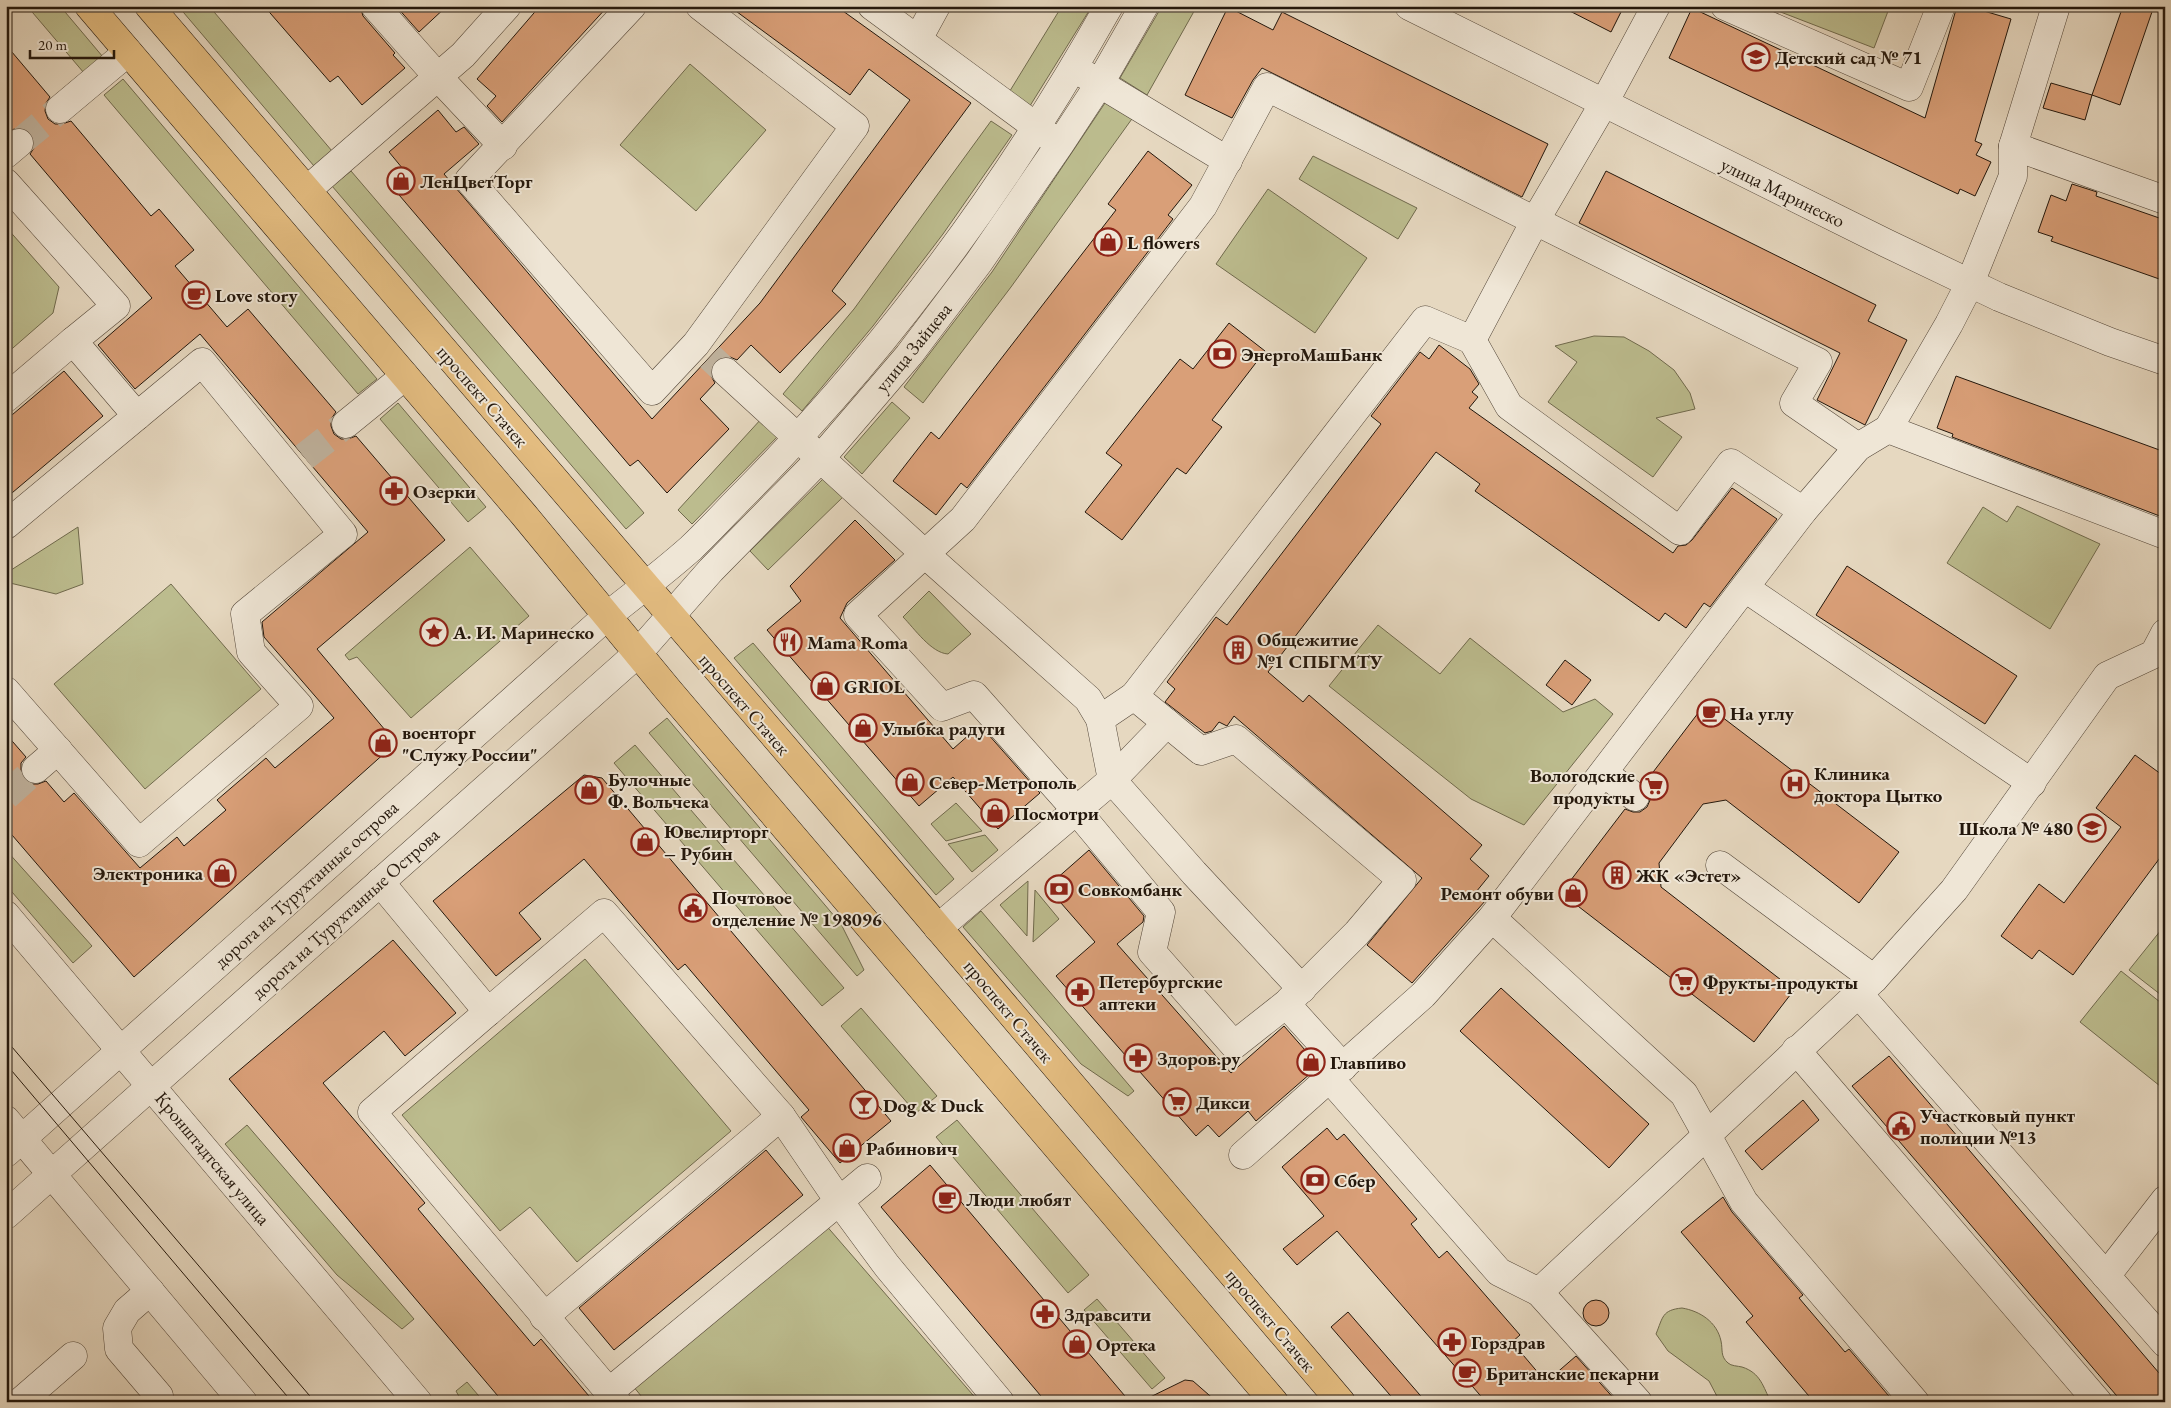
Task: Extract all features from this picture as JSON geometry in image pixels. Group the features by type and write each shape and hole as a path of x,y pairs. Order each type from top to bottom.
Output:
{"main road":[{"path":"89,6 406,376 638,653 1274,1402"},
{"name":"проспект Стачек","path":"149,6 1341,1402"}],"street":[{"path":"375,6 438,78 502,146"},
{"path":"307,190 438,78 463,55 507,6"},
{"path":"632,6 469,180 652,391 710,358 854,126 700,6"},
{"path":"872,6 1060,144"},
{"path":"918,39 936,6"},
{"name":"улица Зайцева","path":"607,616 690,548 798,439 886,337 956,243 1036,128 1074,68 1109,6"},
{"name":"улица Зайцева","path":"638,653 711,570 820,459 909,355 980,262 1060,144 1100,83 1144,6"},
{"name":"улица Маринеско","path":"1408,6 1970,283 2110,342 2165,361"},
{"path":"1472,340 1535,221 1604,103 1656,6"},
{"path":"1725,6 1909,87 1941,6"},
{"path":"1244,1155 1423,994 1492,918 1803,512 1858,447 1888,429 1949,324 1970,283 2013,176 2013,146 2056,6"},
{"path":"60,109 128,52"},
{"path":"1074,68 1228,161"},
{"path":"1134,696 1201,751 1236,740 1402,880 1357,933 1294,996 1234,1045 1152,952 1161,912 1077,811 974,695 942,708 858,615 926,555 963,519 1203,206 1267,86 1818,362 1794,403 1858,447"},
{"path":"2013,146 2165,200"},
{"path":"6,183 116,306 6,398"},
{"path":"1100,719 1134,696 1425,320 1472,340 1510,406 1680,531 1732,463 1803,512"},
{"path":"73,341 137,416"},
{"path":"710,358 926,555 1088,699 1100,719 1112,780 1194,873 1294,996 1336,1073 1499,1272 1539,1292 1638,1402"},
{"path":"6,525 202,362 297,463 343,534 245,614 251,652 299,706 139,843 6,691"},
{"path":"346,424 406,376"},
{"path":"1888,429 2165,535"},
{"path":"1745,588 2032,783"},
{"name":"дорога на Турухтанные острова","path":"12,1137 122,1050 607,616"},
{"path":"1539,1292 1865,985 1954,890 2107,676 2161,649"},
{"name":"дорога на Турухтанные Острова","path":"52,1174 638,653"},
{"path":"938,928 1112,780 1167,723"},
{"path":"36,769 58,750"},
{"path":"1604,773 1635,797"},
{"path":"1720,865 1865,985 2106,1276 2165,1343"},
{"path":"380,882 488,1012"},
{"path":"867,1178 839,1201 613,1397 372,1112 604,913 781,1116 839,1201 887,1266 1000,1402"},
{"name":"Кронштадтская улица","path":"6,915 152,1085 202,1148 418,1402"},
{"path":"1492,918 1684,1094 1744,1202 1916,1402"},
{"path":"1796,1050 2098,1402"},
{"path":"544,1317 781,1116"},
{"path":"12,1137 52,1174 243,1402"},
{"path":"6,1215 52,1174"},
{"path":"2106,1276 2165,1200"},
{"path":"150,1291 127,1311 117,1328 120,1349 158,1396"},
{"path":"20,1402 73,1356"}],"green space":[{"path":"27,6 60,6 103,57 84,73"},
{"path":"178,6 209,6 332,151 314,166"},
{"path":"1062,6 1092,6 1028,109 1008,94"},
{"path":"1162,6 1197,6 1147,95 1120,78"},
{"path":"1765,6 1890,6 1874,48"},
{"path":"690,64 766,130 696,211 620,145"},
{"path":"123,79 377,379 358,394 104,95"},
{"path":"1107,100 1134,116 1011,287 923,403 904,387 992,272"},
{"path":"991,121 1012,135 943,234 873,326 802,411 783,394 854,309"},
{"path":"1313,156 1417,208 1398,239 1299,179"},
{"path":"351,171 644,513 626,529 332,186"},
{"path":"1268,189 1367,258 1315,333 1216,264"},
{"path":"6,227 59,287 53,313 6,354"},
{"path":"1594,336 1624,337 1649,351 1674,370 1690,393 1695,409 1656,418 1682,437 1653,477 1548,402 1577,362 1555,346"},
{"path":"892,402 910,418 862,474 844,457"},
{"path":"398,403 486,507 468,522 380,419"},
{"path":"762,418 780,434 692,524 678,510"},
{"path":"824,478 844,496 768,570 750,551"},
{"path":"2017,506 2100,544 2050,629 1947,563 1983,507 2007,522"},
{"path":"78,527 83,584 56,594 10,583 8,572"},
{"path":"470,547 529,616 411,718 357,657 349,660 345,655"},
{"path":"171,584 261,689 145,789 54,684"},
{"path":"929,591 971,634 948,654 942,653 929,645 903,617"},
{"path":"1378,625 1440,674 1470,638 1563,712 1595,699 1613,714 1524,825 1471,799 1329,686"},
{"path":"753,643 954,879 936,895 734,658"},
{"path":"667,718 841,924 864,970 857,976 649,733"},
{"path":"635,745 844,988 822,1006 614,763"},
{"path":"956,803 982,831 946,841 931,824"},
{"path":"985,835 998,850 972,872 948,844"},
{"path":"6,850 92,946 73,963 6,885"},
{"path":"1028,881 1027,936 1000,905"},
{"path":"1035,890 1059,919 1033,942"},
{"path":"981,911 1134,1091 1128,1096 1081,1064 963,927"},
{"path":"2165,925 2165,998 2129,970"},
{"path":"585,959 731,1131 577,1262 530,1207 500,1231 402,1115"},
{"path":"2121,971 2165,1006 2165,1090 2080,1022"},
{"path":"861,1008 937,1096 916,1113 841,1026"},
{"path":"957,1120 1089,1275 1068,1293 936,1137"},
{"path":"247,1125 414,1319 402,1329 337,1275 225,1144"},
{"path":"824,1223 979,1402 646,1402 633,1386"},
{"path":"1097,1299 1165,1378 1152,1389 1084,1310"},
{"path":"1682,1308 1707,1318 1712,1323 1719,1334 1725,1360 1731,1365 1742,1367 1753,1373 1761,1381 1771,1402 1720,1402 1709,1381 1668,1351 1656,1334 1664,1315 1675,1309"},
{"path":"467,1382 484,1402 462,1402 456,1391"}],"building":[{"path":"264,6 360,6 363,16 395,53 393,55 405,68 362,105 338,76 330,82"},
{"path":"396,6 447,6 419,32"},
{"path":"540,6 608,6 502,122 487,106 496,96 477,79"},
{"path":"729,6 836,6 971,103 832,291 846,304 780,373 751,345 737,360 730,357 722,357 714,362 711,376 715,383 700,399 729,429 667,493 638,460 630,466 388,182 403,169 389,152 438,110 456,132 464,127 479,144 444,174 652,419 760,303 910,100 869,69 850,95"},
{"path":"1560,6 1624,6 1611,32"},
{"path":"1957,6 1967,6 2011,19 1975,141 1982,144 1976,155 1991,162 1975,196 1960,189 1958,194 1669,58 1692,8 1925,118"},
{"path":"2123,6 2154,6 2120,105 2092,95"},
{"path":"1228,7 1273,30 1282,12 1548,144 1522,197 1262,68 1253,80 1232,118 1185,95"},
{"path":"6,45 50,97 46,103 45,111 48,119 55,124 71,121 151,216 159,209 194,250 175,266 227,327 248,309 336,412 331,419 334,434 341,439 356,436 445,540 317,649 396,743 134,977 6,828 6,734 26,757 21,763 21,771 25,780 31,784 46,781 64,802 74,793 140,868 177,837 184,846 226,810 217,800 266,758 275,768 334,718 264,637 262,622 368,532 200,334 135,389 98,345 152,298 30,154 34,148 31,133 24,128 9,131 6,127"},
{"path":"2051,83 2092,95 2085,120 2043,108"},
{"path":"1148,151 1192,185 1168,215 1173,219 967,488 961,483 936,515 893,481 931,432 939,439 1116,210 1108,204"},
{"path":"1606,171 1876,305 1868,321 1907,340 1865,425 1817,400 1840,353 1579,223"},
{"path":"2072,184 2097,192 2096,196 2165,220 2165,281 2051,241 2053,237 2038,232 2051,195 2066,201"},
{"path":"1229,323 1265,351 1212,420 1222,427 1186,474 1177,468 1122,540 1085,512 1122,465 1106,453 1180,359 1193,369"},
{"name":"Общежитие №1 СПБГМТУ","path":"1439,345 1470,369 1479,384 1472,392 1478,397 1469,408 1673,553 1678,546 1686,545 1692,540 1732,488 1777,519 1710,607 1704,603 1686,628 1665,613 1659,621 1475,491 1480,484 1436,452 1268,672 1303,702 1309,695 1482,845 1470,859 1489,876 1476,892 1486,900 1412,983 1367,945 1422,878 1234,716 1227,726 1219,722 1212,731 1205,733 1165,702 1175,689 1167,682 1216,617 1227,625 1381,424 1371,416 1420,352 1429,359"},
{"path":"64,371 103,416 6,498 6,420"},
{"path":"1956,376 2165,452 2165,518 1952,437 1953,434 1937,428"},
{"path":"855,520 895,560 847,603 840,618 953,749 980,725 1040,793 998,829 953,777 919,806 767,630 801,601 790,586"},
{"path":"1847,566 2017,676 1985,724 1816,615"},
{"path":"1565,660 1591,680 1572,705 1546,685"},
{"name":"ЖК «Эстет»","path":"1705,704 1899,852 1859,903 1726,800 1703,804 1659,863 1661,887 1794,990 1754,1042 1561,893 1625,809 1640,812 1647,807 1650,800 1650,792 1644,784"},
{"path":"2135,755 2165,777 2165,851 2073,975 2039,950 2032,959 2001,936 2039,884 2064,903 2121,827 2096,808"},
{"path":"584,775 602,778 891,1121 840,1163 801,1117 809,1110 685,964 678,970 584,859 519,913 541,939 496,976 433,901"},
{"path":"1089,850 1144,916 1143,922 1117,944 1231,1073 1284,1026 1319,1066 1256,1121 1248,1111 1219,1137 1208,1125 1196,1136 1056,976 1095,942 1047,887"},
{"path":"393,940 456,1013 405,1056 384,1031 323,1083 425,1203 418,1209 534,1346 541,1339 594,1402 503,1402 229,1079"},
{"path":"1501,988 1649,1124 1609,1168 1460,1031"},
{"path":"1889,1056 2165,1380 2165,1402 2122,1402 1852,1086"},
{"path":"1803,1100 1819,1120 1762,1170 1745,1151"},
{"path":"1327,1128 1337,1140 1344,1134 1417,1219 1411,1224 1439,1258 1447,1251 1520,1335 1512,1342 1546,1382 1576,1356 1617,1402 1486,1402 1337,1231 1297,1265 1283,1249 1324,1216 1282,1167"},
{"path":"766,1150 803,1195 614,1350 579,1308"},
{"path":"930,1165 1130,1402 1046,1402 881,1207"},
{"path":"1723,1197 1732,1212 1803,1295 1799,1298 1845,1352 1849,1349 1894,1402 1814,1402 1746,1322 1753,1316 1681,1232"},
{"path":"1596,1300 1605,1304 1609,1313 1605,1322 1596,1326 1587,1322 1583,1313 1587,1304"},
{"path":"1348,1312 1426,1402 1396,1402 1331,1327"},
{"path":"1185,1380 1193,1381 1217,1402 1140,1402"}],"tunnel":[{"path":"19,143 60,109"},
{"path":"710,357 726,372"},
{"path":"304,457 346,424"},
{"path":"6,796 36,769"}],"tram line":[{"path":"6,1040 315,1402"},
{"path":"6,1064 292,1402"}],"place":[{"name":"Детский сад № 71","path":"1756,57"},
{"name":"ЛенЦветТорг","path":"401,181"},
{"name":"L flowers","path":"1108,242"},
{"name":"Love story","path":"196,295"},
{"name":"ЭнергоМашБанк","path":"1222,354"},
{"name":"Озерки","path":"394,491"},
{"name":"А. И. Маринеско","path":"434,632"},
{"name":"Mama Roma","path":"788,642"},
{"name":"Общежитие №1 СПБГМТУ","path":"1238,650"},
{"name":"GRIOL","path":"825,686"},
{"name":"На углу","path":"1711,713"},
{"name":"Улыбка радуги","path":"863,728"},
{"name":"военторг \"Служу России\"","path":"383,743"},
{"name":"Север-Метрополь","path":"910,782"},
{"name":"Клиника доктора Цытко","path":"1795,784"},
{"name":"Вологодские продукты","path":"1654,786"},
{"name":"Булочные Ф. Вольчека","path":"589,790"},
{"name":"Посмотри","path":"995,813"},
{"name":"Школа № 480","path":"2092,828"},
{"name":"Ювелирторг – Рубин","path":"645,842"},
{"name":"Электроника","path":"222,873"},
{"name":"ЖК «Эстет»","path":"1617,875"},
{"name":"Совкомбанк","path":"1059,889"},
{"name":"Ремонт обуви","path":"1573,893"},
{"name":"Почтовое отделение № 198096","path":"693,908"},
{"name":"Фрукты-продукты","path":"1684,982"},
{"name":"Петербургские аптеки","path":"1080,992"},
{"name":"Здоров.ру","path":"1138,1058"},
{"name":"Главпиво","path":"1311,1062"},
{"name":"Дикси","path":"1177,1102"},
{"name":"Dog & Duck","path":"864,1105"},
{"name":"Участковый пункт полиции №13","path":"1901,1126"},
{"name":"Рабинович","path":"847,1148"},
{"name":"Сбер","path":"1315,1180"},
{"name":"Люди любят","path":"947,1199"},
{"name":"Здравсити","path":"1045,1314"},
{"name":"Горздрав","path":"1452,1342"},
{"name":"Ортека","path":"1077,1344"},
{"name":"Британские пекарни","path":"1467,1373"}]}
